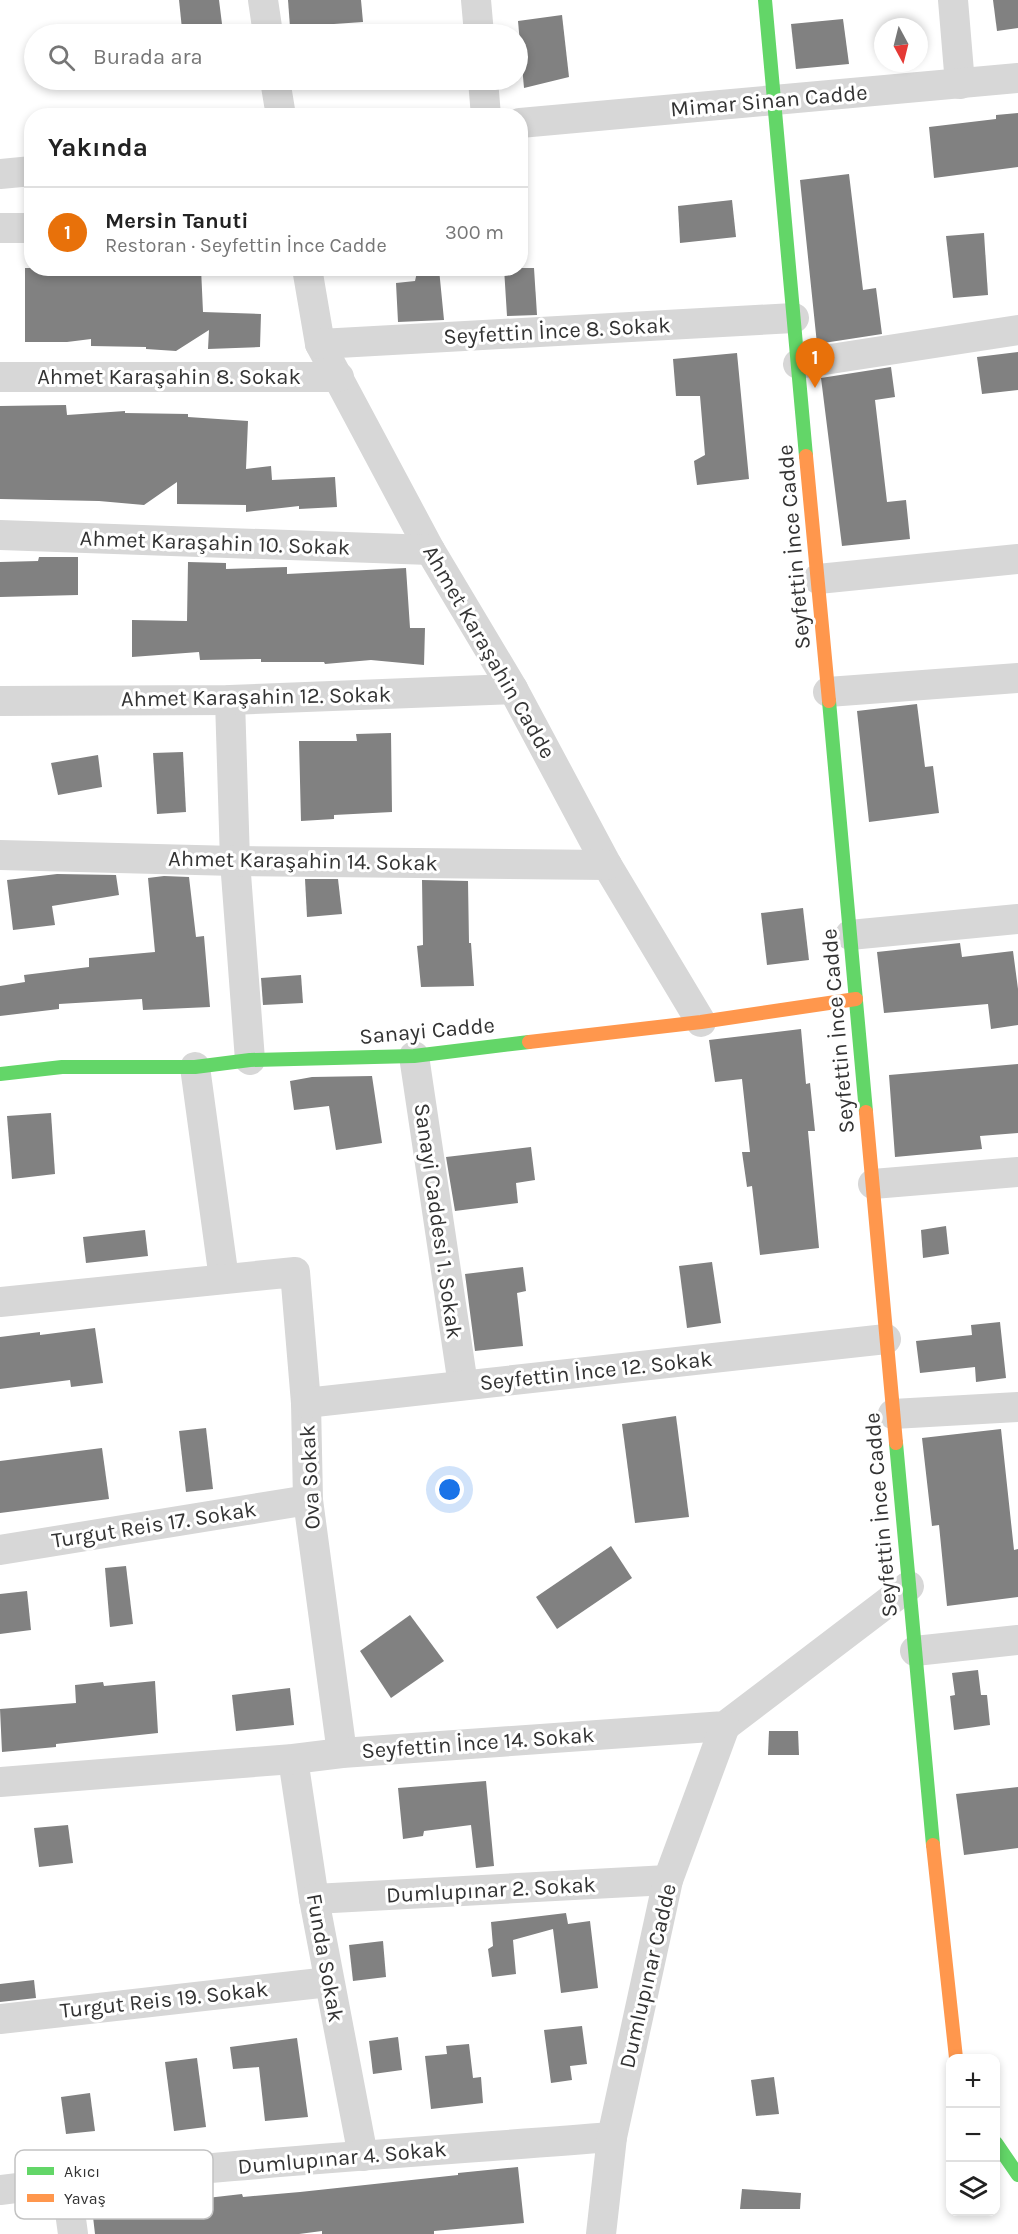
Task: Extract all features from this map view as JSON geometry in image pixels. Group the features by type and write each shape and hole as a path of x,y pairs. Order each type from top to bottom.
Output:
{"main road":[{"name":"Seyfettin İnce Cadde","path":"765,0 939,1915 956,2054"},
{"name":"Sanayi Cadde","path":"0,1074 62,1067 195,1067 250,1060 414,1056 701,1022 856,999"},
{"path":"1000,2149 1018,2175"}],"street":[{"path":"263,0 267,24"},
{"path":"476,0 478,24"},
{"path":"953,0 960,84"},
{"name":"Mimar Sinan Cadde","path":"528,122 1018,78"},
{"path":"277,90 280,108"},
{"path":"484,90 485,108"},
{"path":"0,174 24,172"},
{"path":"0,228 24,228"},
{"name":"Ahmet Karaşahin Cadde","path":"308,276 320,344 430,550 513,689 607,865 701,1022"},
{"name":"Seyfettin İnce 8. Sokak","path":"320,344 794,318"},
{"path":"798,364 1018,330"},
{"name":"Ahmet Karaşahin 8. Sokak","path":"0,377 339,377"},
{"name":"Ahmet Karaşahin 10. Sokak","path":"0,535 430,550"},
{"path":"818,579 1018,559"},
{"path":"828,692 1018,678"},
{"name":"Ahmet Karaşahin 12. Sokak","path":"0,701 230,700 513,689"},
{"path":"230,700 235,861 250,1060"},
{"name":"Ahmet Karaşahin 14. Sokak","path":"0,855 235,861 607,865"},
{"path":"850,935 1018,918"},
{"name":"Sanayi Caddesi 1. Sokak","path":"414,1056 463,1385"},
{"path":"0,1302 224,1280 195,1067"},
{"path":"873,1184 1018,1172"},
{"name":"Ova Sokak","path":"224,1280 295,1272 306,1403 308,1500 342,1753"},
{"name":"Seyfettin İnce 12. Sokak","path":"306,1403 886,1339"},
{"path":"893,1414 1018,1407"},
{"name":"Turgut Reis 17. Sokak","path":"0,1550 308,1500"},
{"path":"725,1726 909,1586"},
{"path":"915,1651 1018,1640"},
{"name":"Seyfettin İnce 14. Sokak","path":"0,1782 342,1753 725,1726"},
{"name":"Dumlupınar Cadde","path":"601,2234 612,2137 668,1880 725,1726"},
{"name":"Funda Sokak","path":"292,1759 314,1899 363,2156"},
{"name":"Dumlupınar 2. Sokak","path":"314,1899 668,1880"},
{"name":"Turgut Reis 19. Sokak","path":"0,2019 329,1982"},
{"name":"Dumlupınar 4. Sokak","path":"213,2169 612,2137"},
{"name":"Dumlupınar 4. Sokak","path":"0,2190 15,2188"},
{"path":"71,2219 73,2234"}],"building":[{"path":"179,0 219,0 222,24 181,24"},
{"path":"288,0 361,0 363,22 290,24"},
{"path":"993,0 1018,0 1018,28 997,31"},
{"path":"562,15 569,77 528,87 528,24 518,24 518,21"},
{"path":"843,19 849,64 796,69 791,24"},
{"path":"1018,113 1018,167 934,178 929,127 996,119 996,115"},
{"path":"849,174 863,290 876,288 882,334 817,344 800,180"},
{"path":"732,200 736,237 680,243 678,206"},
{"path":"984,233 988,295 953,298 946,236"},
{"path":"528,268 534,268 537,315 507,316 504,276 528,276"},
{"path":"25,276 201,276 203,312 261,314 260,347 208,349 209,330 176,351 146,349 146,347 91,346 91,339 67,342 25,342"},
{"path":"416,276 440,276 444,320 398,322 396,283 415,281"},
{"path":"1018,352 1018,390 982,394 977,357"},
{"path":"737,353 749,479 697,485 694,461 705,455 700,396 676,396 673,359"},
{"path":"891,367 895,397 875,400 887,502 906,500 910,539 842,546 821,378"},
{"path":"66,405 67,415 125,411 125,413 188,414 188,417 248,421 246,469 271,466 272,480 335,477 337,507 299,509 299,506 246,512 246,505 177,504 177,482 144,505 99,501 0,499 0,406"},
{"path":"39,557 78,557 78,595 0,597 0,562 38,561"},
{"path":"188,562 226,563 226,569 287,567 287,574 406,568 410,628 425,628 424,665 371,660 325,664 324,662 261,662 261,659 200,660 199,652 132,657 132,620 187,621"},
{"path":"917,704 925,767 933,766 939,813 869,822 857,711"},
{"path":"391,733 392,812 334,815 334,819 301,821 299,741 357,741 356,734"},
{"path":"183,752 186,812 157,814 153,753"},
{"path":"98,755 102,787 58,795 51,763"},
{"path":"57,874 116,875 119,895 52,906 55,925 13,930 7,880"},
{"path":"189,877 196,937 204,936 210,1007 143,1010 142,999 59,1004 59,1009 0,1016 0,986 25,982 24,975 89,967 89,958 155,952 148,878"},
{"path":"305,879 338,879 342,914 307,917"},
{"path":"422,880 468,881 469,943 471,943 474,986 421,987 417,946 423,945"},
{"path":"803,908 809,960 767,965 761,913"},
{"path":"960,943 962,957 1013,951 1018,989 1018,1025 991,1029 988,1004 884,1013 877,952"},
{"path":"301,975 303,1003 263,1005 261,978"},
{"path":"801,1029 806,1084 810,1083 815,1131 808,1131 819,1248 760,1255 752,1186 747,1187 742,1152 750,1152 742,1079 715,1082 709,1040"},
{"path":"1018,1064 1018,1133 980,1136 982,1149 895,1157 889,1075"},
{"path":"372,1076 382,1143 336,1150 329,1106 294,1110 290,1081 312,1077"},
{"path":"51,1113 55,1174 12,1179 7,1116"},
{"path":"531,1147 535,1180 516,1183 518,1203 455,1211 446,1157"},
{"path":"946,1226 949,1254 923,1258 921,1230"},
{"path":"145,1230 148,1256 86,1263 83,1237"},
{"path":"712,1262 721,1323 687,1328 679,1266"},
{"path":"523,1267 526,1291 517,1293 523,1346 475,1351 465,1274"},
{"path":"1000,1322 1006,1378 976,1382 975,1367 920,1373 916,1341 972,1335 971,1325"},
{"path":"95,1328 103,1383 71,1387 70,1380 0,1389 0,1337"},
{"path":"676,1416 689,1517 635,1523 622,1424"},
{"path":"206,1428 213,1489 186,1492 179,1431"},
{"path":"1001,1429 1014,1550 1018,1549 1018,1597 947,1606 939,1525 932,1526 922,1438"},
{"path":"102,1448 109,1499 0,1513 0,1461"},
{"path":"611,1546 632,1578 557,1629 536,1597"},
{"path":"126,1566 133,1624 110,1627 105,1568"},
{"path":"27,1591 31,1630 0,1634 0,1594"},
{"path":"410,1615 444,1661 391,1698 360,1651"},
{"path":"978,1670 981,1695 987,1695 990,1725 954,1730 950,1696 955,1695 952,1673"},
{"path":"155,1681 158,1733 2,1752 0,1709 76,1703 75,1685 103,1682 104,1686"},
{"path":"290,1688 294,1725 236,1731 232,1695"},
{"path":"769,1731 798,1731 799,1755 768,1755"},
{"path":"486,1781 494,1866 476,1868 471,1825 424,1831 423,1836 403,1839 398,1788"},
{"path":"1018,1787 1018,1848 964,1855 956,1794"},
{"path":"68,1825 73,1863 39,1867 34,1828"},
{"path":"566,1913 568,1924 590,1921 598,1988 561,1993 553,1929 513,1940 516,1974 492,1977 488,1949 493,1946 491,1922"},
{"path":"383,1941 386,1977 353,1981 349,1945"},
{"path":"34,1980 36,1998 0,2002 0,1984"},
{"path":"582,2026 587,2064 570,2066 572,2080 551,2083 544,2030"},
{"path":"398,2037 402,2070 373,2074 369,2041"},
{"path":"297,2038 308,2117 265,2121 259,2067 233,2069 230,2047"},
{"path":"469,2044 473,2078 481,2077 483,2103 431,2109 425,2056 447,2054 446,2046"},
{"path":"197,2058 206,2127 174,2131 165,2062"},
{"path":"774,2077 779,2114 756,2116 751,2080"},
{"path":"90,2093 95,2131 66,2134 61,2097"},
{"path":"518,2167 524,2223 434,2231 434,2234 322,2234 322,2231 299,2234 95,2234 93,2219 213,2219 213,2197 300,2192 458,2175 458,2173"},
{"path":"742,2189 801,2193 800,2209 740,2209"}],"traffic: fast":[{"path":"765,0 806,456"},
{"path":"829,701 866,1112"},
{"path":"0,1074 62,1067 195,1067 250,1060 414,1056 529,1042"},
{"path":"896,1443 933,1845"},
{"path":"1000,2149 1018,2175"}],"traffic: slow":[{"path":"806,456 829,701"},
{"path":"529,1042 701,1022 856,999"},
{"path":"866,1112 896,1443"},
{"path":"933,1845 956,2054"}],"place":[{"name":"Mersin Tanuti","path":"815,388"}]}
